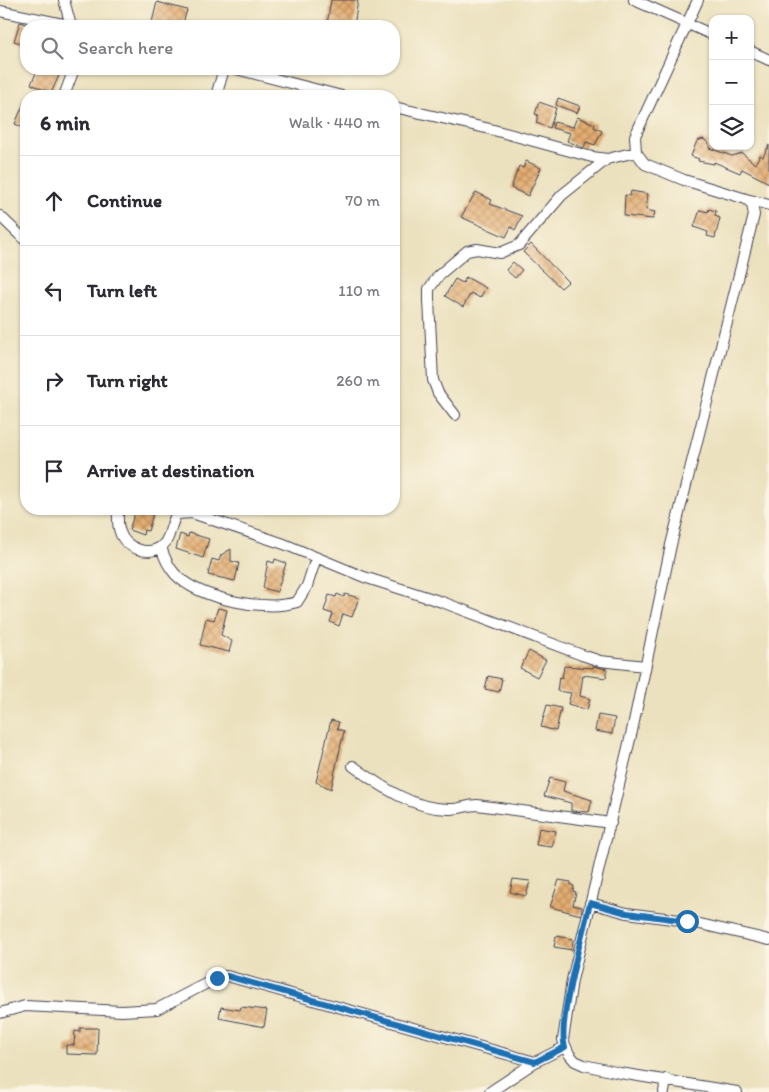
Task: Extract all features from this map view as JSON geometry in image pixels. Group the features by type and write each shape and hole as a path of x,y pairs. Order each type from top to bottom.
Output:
{"street":[{"path":"64,0 70,20"},
{"path":"634,0 709,33"},
{"path":"698,0 635,136 636,152 640,159 650,167 769,205"},
{"path":"0,11 43,20"},
{"path":"754,53 769,60"},
{"path":"66,90 72,75"},
{"path":"218,90 222,75"},
{"path":"260,75 318,90"},
{"path":"400,109 490,129 592,157 607,158 636,152"},
{"path":"455,415 438,393 433,380 429,289 438,275 467,251 478,248 500,252 519,245 562,195 607,158"},
{"path":"737,1092 666,1079 620,1074 584,1065 575,1061 565,1047 563,1032 570,989 611,823 691,462 754,219 753,207 746,199"},
{"path":"0,216 20,235"},
{"path":"118,515 119,531 130,545 146,551 161,547 166,541 176,515"},
{"path":"196,515 284,544 364,577 442,602 582,656 600,661 645,666"},
{"path":"161,547 165,559 176,575 190,585 226,599 257,605 288,605 297,602 307,586 316,558"},
{"path":"353,766 386,789 430,807 458,808 477,804 611,823"},
{"path":"590,903 627,913 687,921 769,940"},
{"path":"0,1013 25,1006 122,1011 157,1009 217,978 227,976 535,1062"},
{"path":"490,1092 535,1062 565,1047"},
{"path":"664,1092 666,1079"}],"building":[{"path":"331,0 358,0 355,20 328,20"},
{"path":"157,2 187,10 184,20 152,20"},
{"path":"20,22 20,43 14,41"},
{"path":"35,75 59,75 52,90 44,90 31,84"},
{"path":"558,98 580,106 577,113 556,105"},
{"path":"539,102 556,108 550,128 536,123 538,115 535,114"},
{"path":"20,112 20,126 15,124"},
{"path":"577,117 595,124 594,127 602,131 595,145 586,142 584,148 567,141 570,133 552,128 554,122 573,127"},
{"path":"703,139 709,143 709,150 732,156 742,153 755,164 760,155 763,157 769,145 769,183 742,169 740,173 714,162 714,164 698,161 699,159 691,156 697,141"},
{"path":"526,161 541,168 528,196 511,188 519,166 523,168"},
{"path":"631,191 648,194 646,210 655,212 653,219 624,216 625,195 630,196"},
{"path":"476,192 492,200 490,204 522,216 515,230 511,227 506,237 461,217"},
{"path":"709,209 716,211 715,216 720,218 715,238 707,236 708,232 694,227 700,210 708,212"},
{"path":"531,244 568,282 561,288 523,252"},
{"path":"513,262 522,270 515,278 506,270"},
{"path":"466,277 486,288 480,298 471,293 463,307 445,296 455,279 463,283"},
{"path":"134,515 153,515 148,531 144,530 143,535 129,530"},
{"path":"189,533 209,539 203,558 176,549 180,534 188,537"},
{"path":"231,549 231,561 239,563 235,581 208,575 212,559 219,561 221,555"},
{"path":"275,559 286,563 277,592 263,588 268,561 274,563"},
{"path":"337,594 344,597 345,594 359,598 352,617 343,614 339,626 330,622 333,614 324,611 329,595 336,597"},
{"path":"218,608 227,610 221,635 232,641 229,652 200,645 206,618 214,620"},
{"path":"529,651 546,660 537,677 520,668"},
{"path":"564,666 593,668 593,666 607,669 606,678 583,675 580,696 590,699 587,710 568,704 571,693 557,691 559,677 562,678"},
{"path":"488,676 502,679 499,692 485,689"},
{"path":"547,705 561,708 556,731 541,727"},
{"path":"598,715 615,718 612,734 595,731"},
{"path":"331,720 339,722 337,729 344,731 331,789 316,782"},
{"path":"550,778 565,782 563,791 592,800 589,812 571,811 571,803 544,796"},
{"path":"539,828 556,831 552,847 536,845"},
{"path":"513,879 530,881 526,896 510,892"},
{"path":"559,880 571,882 571,885 574,886 573,891 576,892 573,905 582,907 581,915 550,907"},
{"path":"556,936 573,939 572,950 554,947"},
{"path":"221,1007 240,1010 241,1007 267,1010 264,1027 219,1018"},
{"path":"80,1028 98,1028 97,1055 66,1054 66,1045 74,1045 75,1031 80,1032"}],"route":[{"path":"217,978 227,976 261,987 309,998 380,1020 513,1054 535,1062 565,1047 563,1032 572,980 590,903 627,913 687,921"}]}
